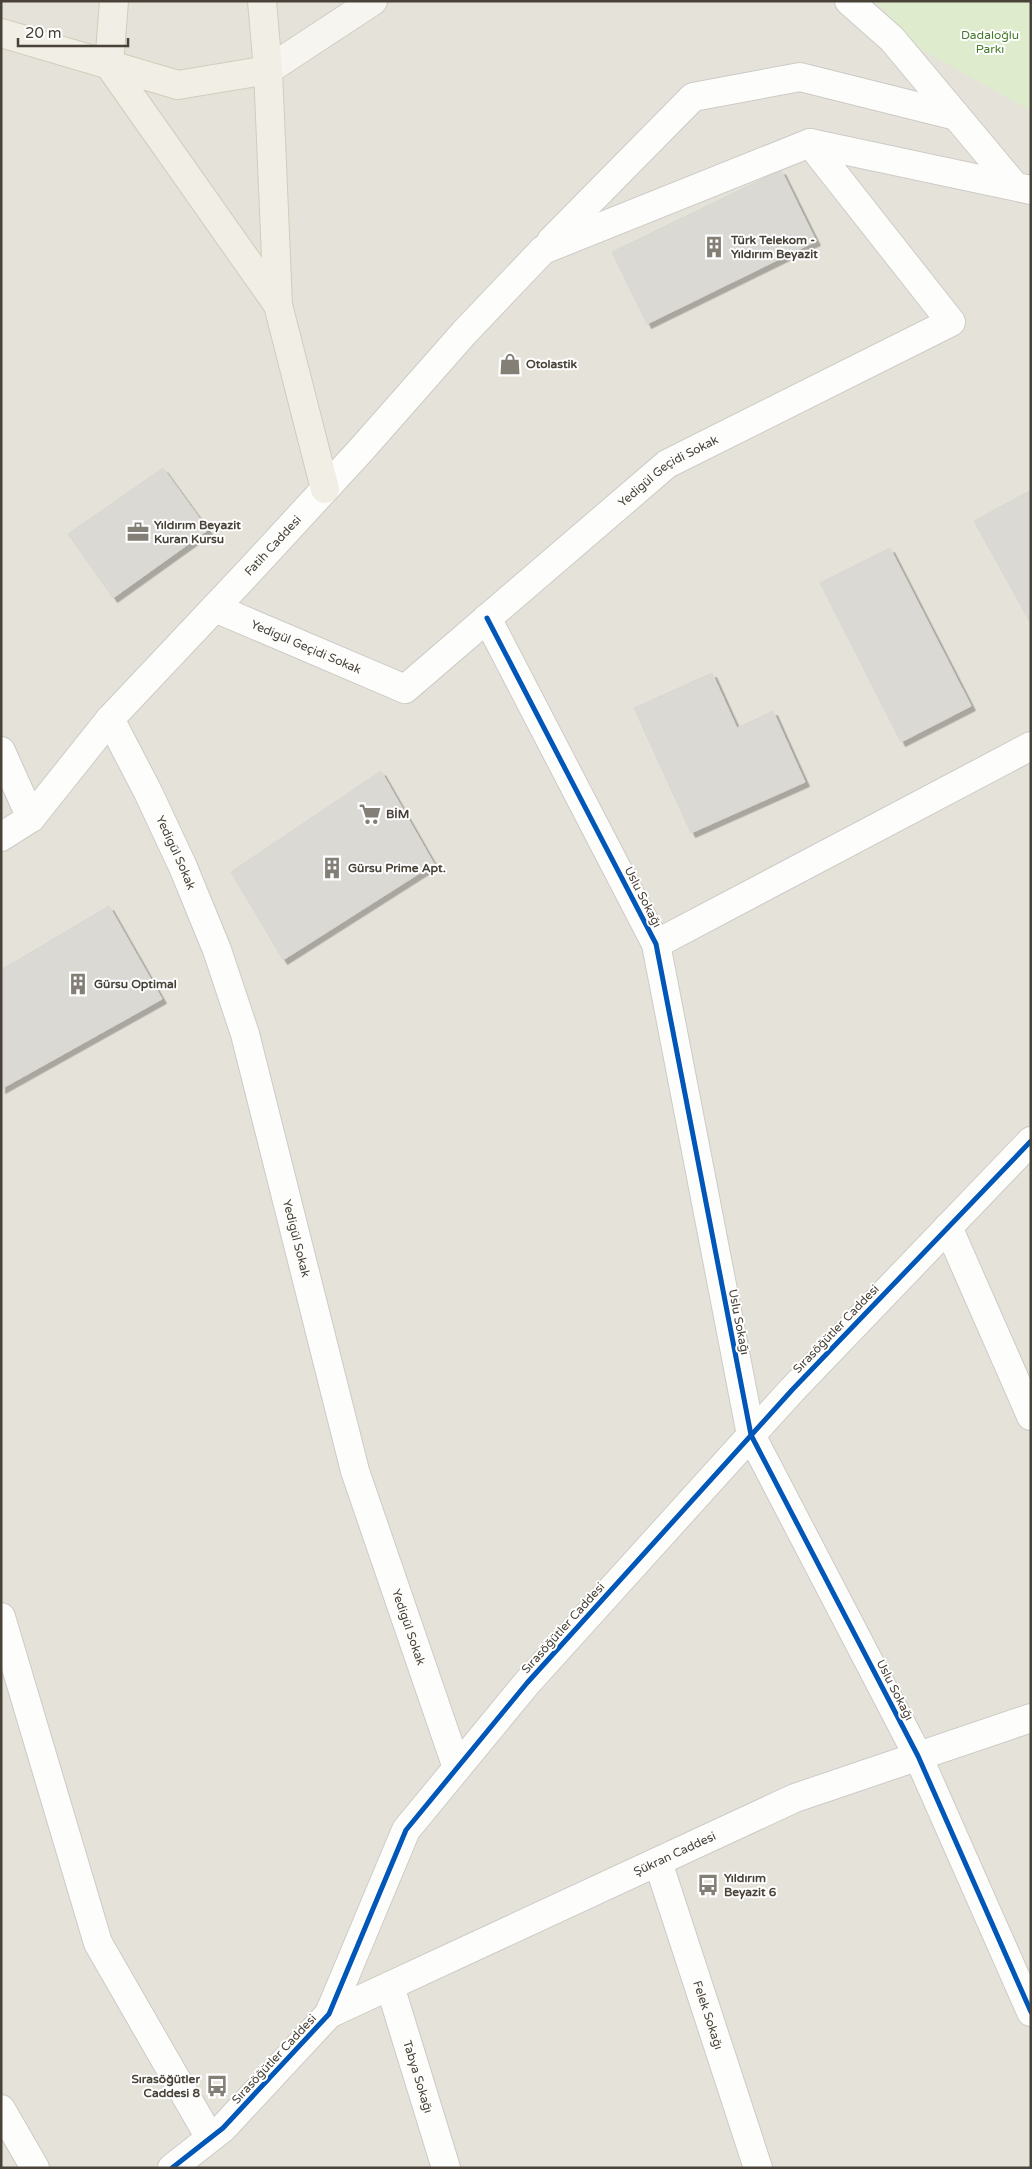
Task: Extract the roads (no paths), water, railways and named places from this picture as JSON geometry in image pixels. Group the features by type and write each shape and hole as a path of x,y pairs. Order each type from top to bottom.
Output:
{"main road":[{"path":"114,1 109,65 278,305"},
{"path":"262,1 268,70 278,305 325,489"},
{"path":"1,33 178,85 268,70 373,1"}],"street":[{"path":"848,1 892,39 956,116 1022,188"},
{"name":"Fatih Caddesi","path":"1,838 31,818 110,718 325,489 464,333 693,97 800,77 956,116"},
{"path":"543,250 810,143 1022,188"},
{"name":"Yedigül Geçidi Sokak","path":"215,608 405,689 667,464 951,322 810,143"},
{"name":"Uslu Sokağı","path":"487,618 656,944 751,1435 918,1756 1031,2012"},
{"name":"Yedigül Sokak","path":"110,718 148,792 183,867 217,950 245,1034 355,1471 457,1768"},
{"path":"656,944 1031,746"},
{"path":"1,751 31,818"},
{"name":"Sırasöğütler Caddesi","path":"172,2168 223,2128 329,2014 406,1830 527,1683 751,1435 1031,1141"},
{"path":"948,1227 1031,1416"},
{"path":"1,1617 98,1943 210,2138"},
{"name":"Şükran Caddesi","path":"329,2014 795,1798 1031,1718"},
{"name":"Felek Sokağı","path":"658,1862 758,2168"},
{"name":"Tabya Sokağı","path":"390,1986 446,2168"},
{"path":"1,2109 35,2168"}],"place":[{"name":"Türk Telekom - Yıldırım Beyazit","path":"714,247"},
{"name":"Otolastik","path":"510,364"},
{"name":"Yıldırım Beyazit Kuran Kursu","path":"138,532"},
{"name":"BİM","path":"370,814"},
{"name":"Gürsu Prime Apt.","path":"332,868"},
{"name":"Gürsu Optimal","path":"78,984"},
{"name":"Yıldırım Beyazit 6","path":"708,1885"},
{"name":"Sırasöğütler Caddesi 8","path":"217,2086"}],"park label":[{"name":"Dadaloğlu Parkı","path":"990,42"}]}
